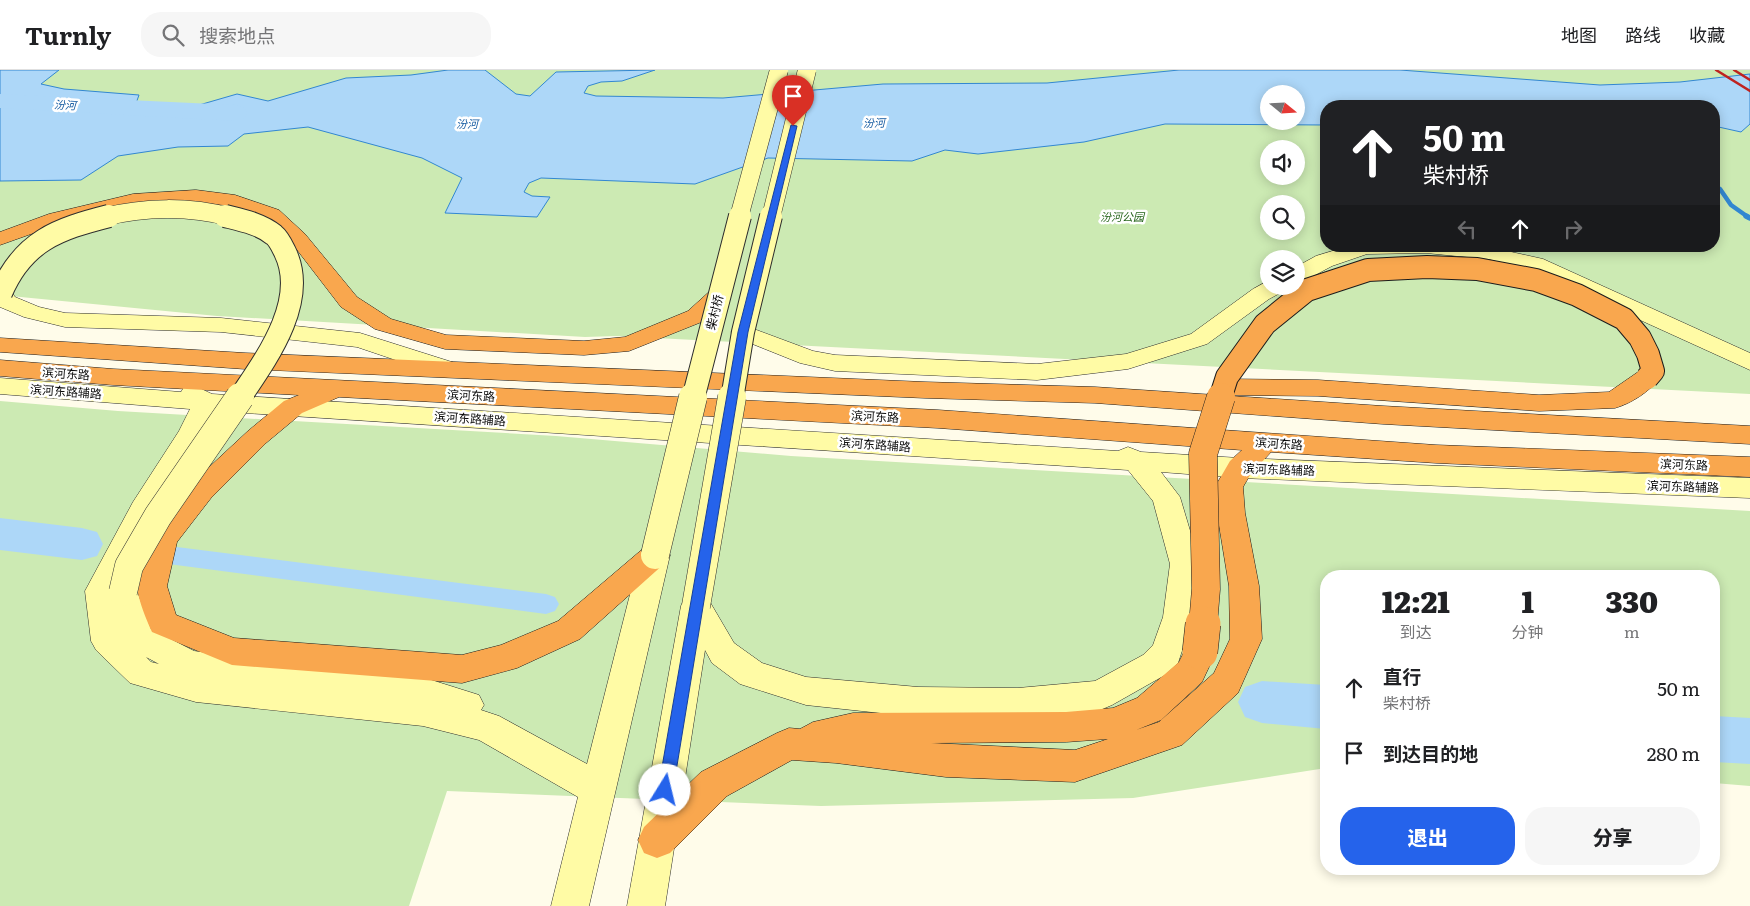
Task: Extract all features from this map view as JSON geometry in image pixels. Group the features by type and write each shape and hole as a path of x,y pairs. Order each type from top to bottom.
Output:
{"highway":[{"path":"0,239 56,218 134,200 196,196 235,201 272,214 298,238 349,302 383,324 445,342 584,348 629,344 696,316 718,296"},
{"path":"657,840 714,784 790,744 853,728 1066,727 1114,723 1150,709 1191,672 1200,652 1206,590 1203,454 1227,377 1266,324 1308,290 1368,270 1427,266 1477,268 1536,280 1577,295 1624,319 1640,338 1648,354 1653,372 1615,400 1539,403 1318,388 1138,386 1046,394"},
{"name":"滨河东路","path":"0,345 135,355 1096,395 1393,415 1750,435"},
{"name":"滨河东路","path":"0,368 174,380 938,420 1446,454 1750,467"},
{"path":"337,388 293,407 257,437 201,491 163,539 152,586 163,624 232,651 462,668 506,658 569,630 655,555"},
{"path":"790,744 836,747 946,761 1075,766 1170,734 1226,683 1246,638 1244,586 1231,513 1229,487 1240,468 1265,442"}],"main road":[{"name":"柴村桥","path":"570,906 718,296 779,70"},
{"path":"646,906 743,332 807,70"},
{"path":"446,369 360,340 221,325 65,320 32,312 7,302 1,293 9,273 27,252 61,230 110,215 148,210 194,211 238,217 275,236 290,262 293,289 286,312 263,362 156,518 129,566 123,592 138,638 190,664 284,678 406,686 459,702 517,724 598,789"},
{"path":"1305,271 1324,261 1352,252"},
{"path":"1478,252 1535,264 1750,362"},
{"path":"743,332 808,358 835,363 1037,372 1128,361 1199,339 1260,295"},
{"path":"174,380 206,401 191,433 143,509 100,591 107,641 141,673 196,688 423,711 487,727 598,789"},
{"name":"滨河东路辅路","path":"0,386 293,407 1240,468 1750,488"},
{"path":"696,606 723,653 752,674 806,691 918,702 1018,703 1100,695 1154,665 1167,653 1178,617 1185,564 1166,497 1135,461 1093,430"}],"green space":[{"name":"汾河公园","path":"0,70 1750,70 1750,394 616,336 585,337 217,316 0,295"},
{"path":"0,401 118,411 556,436 791,456 1750,511 1750,786 1720,784 1720,570 1320,570 1320,769 1133,798 821,806 447,791 409,906 0,906"}],"water":[{"path":"0,70 59,70 41,84 64,89 139,95 134,109 168,114 237,94 268,101 346,78 411,75 448,70 485,70 516,94 530,96 556,72 655,70 622,81 601,82 588,86 584,93 596,96 723,98 883,84 1047,83 1179,70 1400,70 1600,85 1680,82 1750,74 1750,124 1741,132 1720,127 1720,100 1320,100 1320,125 1305,125 1305,85 1260,85 1260,125 1165,124 1084,142 978,154 945,150 912,161 768,158 695,184 541,178 529,183 524,192 532,196 550,197 537,217 445,213 462,178 422,158 308,127 244,134 228,146 178,147 118,156 81,180 0,181"}],"waterway":[{"name":"汾河","path":"0,101 235,113"},
{"path":"1720,189 1731,205 1748,217"},
{"path":"0,534 82,544"},
{"path":"161,554 546,604"},
{"path":"1262,702 1320,707"},
{"path":"1720,739 1750,741"}],"railway":[{"path":"1716,70 1750,91"},
{"path":"1734,70 1750,80"}],"route":[{"path":"665,790 743,332 793,126"}]}
